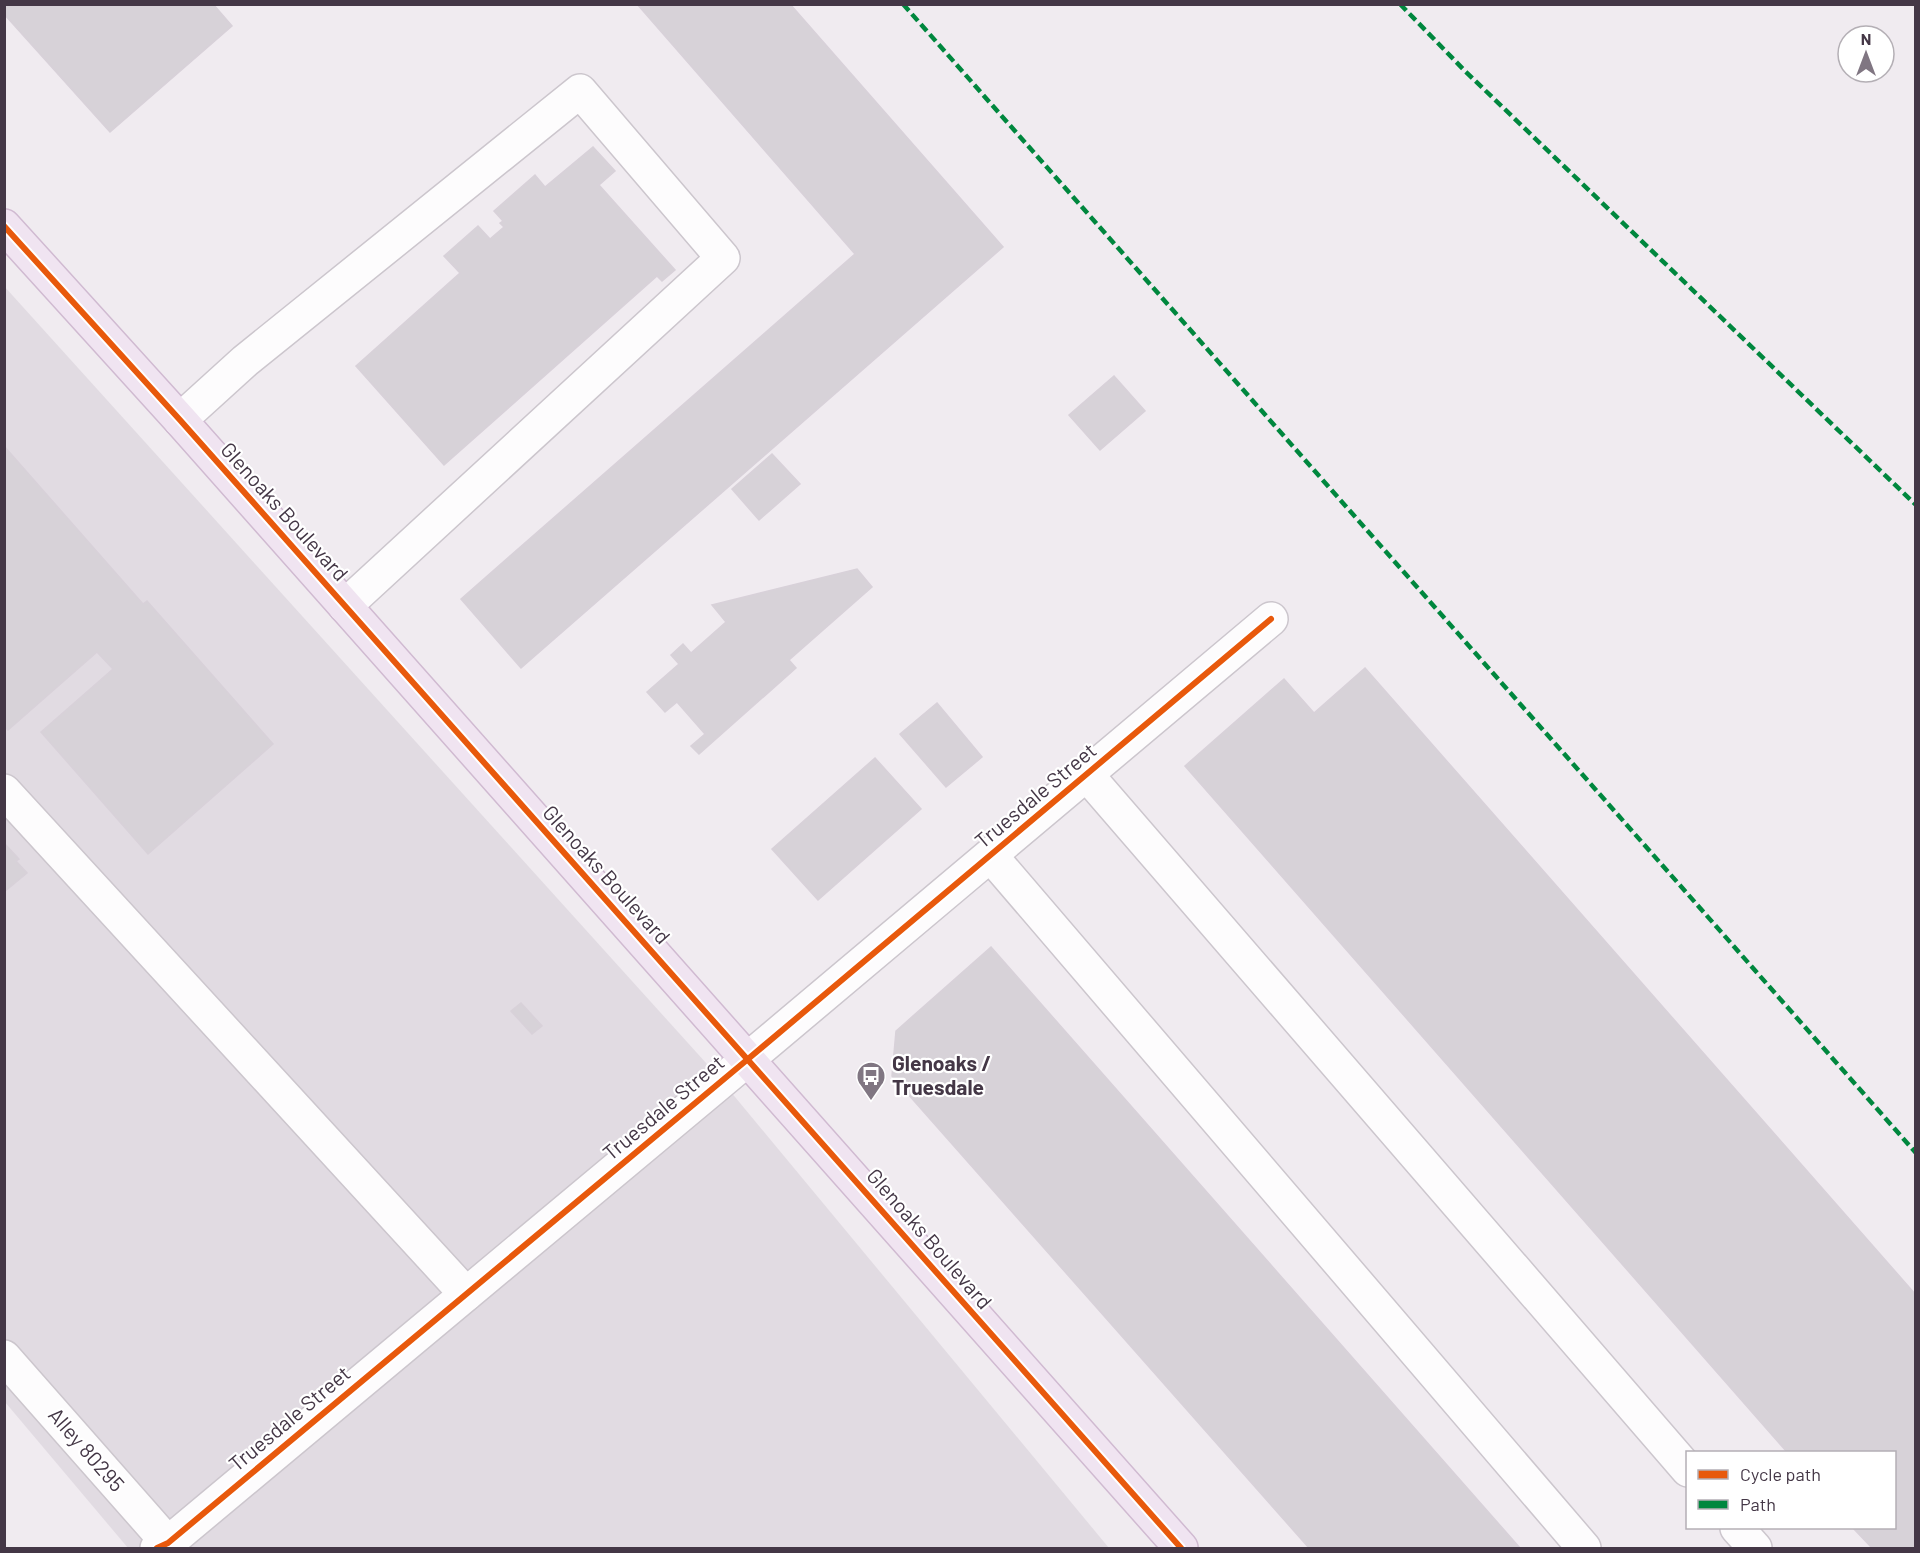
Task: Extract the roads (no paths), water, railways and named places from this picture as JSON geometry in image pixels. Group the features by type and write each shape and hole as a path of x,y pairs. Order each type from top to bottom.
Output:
{"main road":[{"name":"Glenoaks Boulevard","path":"4,226 180,420 1181,1548"}],"street":[{"path":"180,420 245,361 580,91 723,258 345,606"},
{"name":"Truesdale Street","path":"163,1546 991,856 1271,619"},
{"path":"1087,775 1686,1468"},
{"path":"4,791 466,1294"},
{"path":"991,856 1584,1548"},
{"name":"Alley 80295","path":"4,1357 163,1546"},
{"path":"1739,1529 1755,1548"}],"place":[{"name":"Glenoaks / Truesdale","path":"871,1102"}]}
